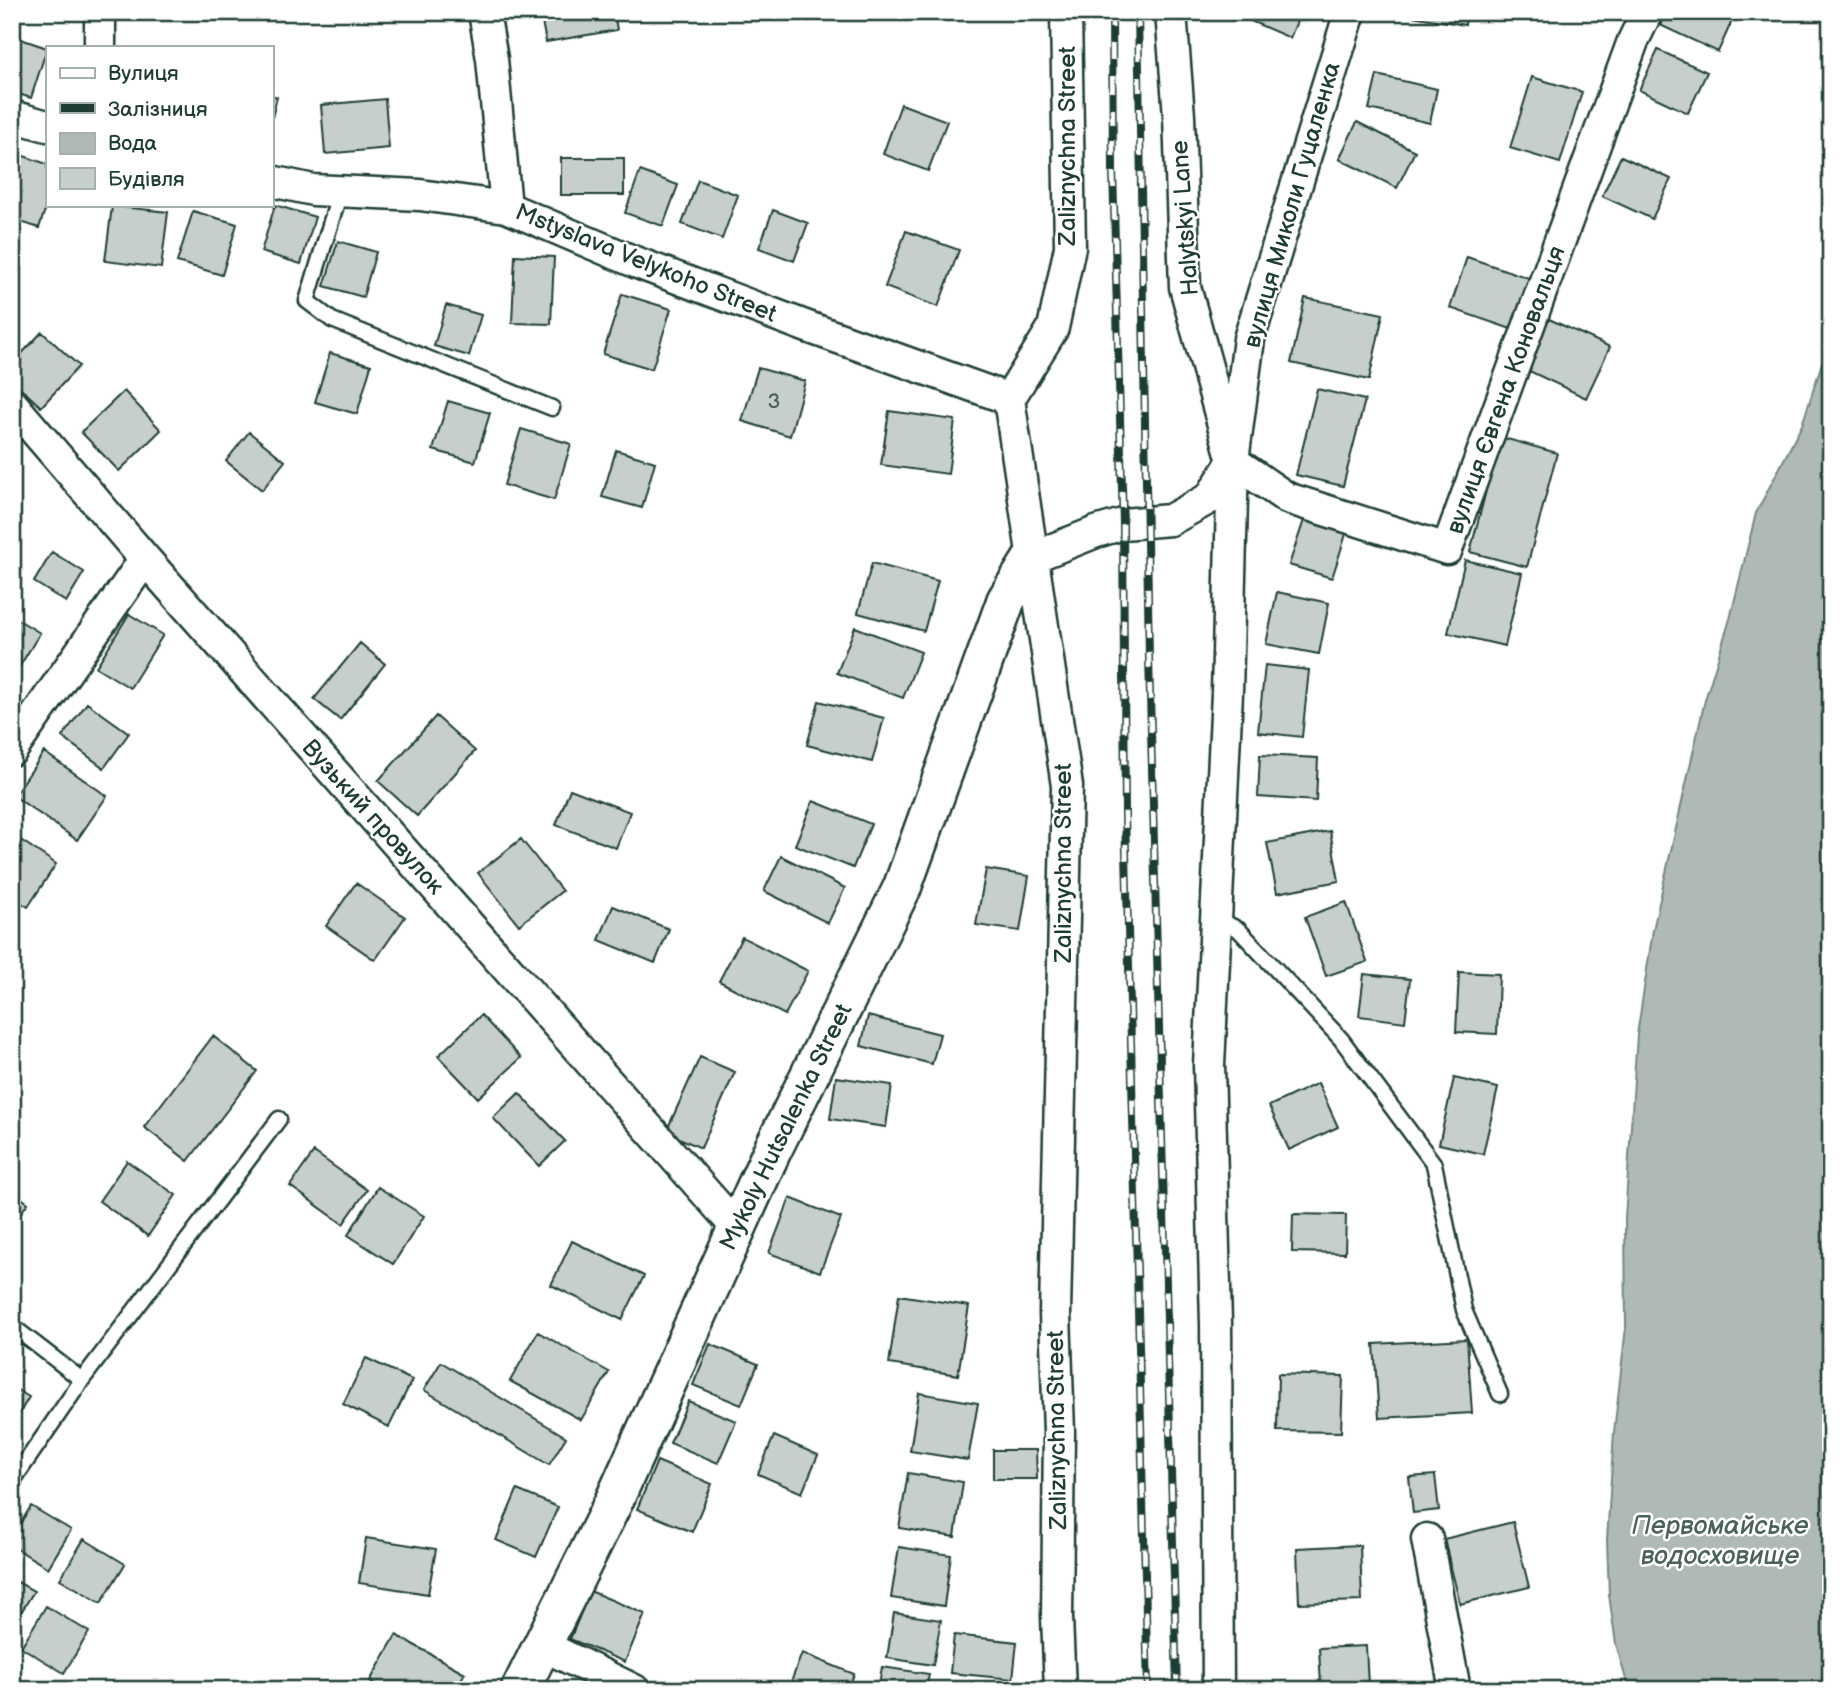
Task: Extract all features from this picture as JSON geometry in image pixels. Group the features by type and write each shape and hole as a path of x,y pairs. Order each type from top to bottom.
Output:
{"street":[{"path":"100,12 100,46"},
{"path":"484,12 492,59 506,207"},
{"name":"Zaliznychna Street","path":"1060,1690 1057,1617 1059,1432 1055,1314 1067,786 1009,399 1053,328 1070,247 1066,12"},
{"name":"Halytskyi Lane","path":"1171,12 1179,116 1185,286 1233,461"},
{"name":"вулиця Миколи Гуцаленка","path":"1033,557 1123,524 1170,520 1210,498 1233,461 1249,339 1350,12"},
{"name":"вулиця Євгена Коновальця","path":"1233,461 1287,498 1447,549 1633,41 1647,12"},
{"path":"12,116 46,126"},
{"name":"Mstyslava Velykoho Street","path":"273,181 313,190 420,195 506,207 635,262 1009,399"},
{"name":"Вузький провулок","path":"12,404 145,559 737,1228"},
{"path":"1218,1690 1216,1323 1209,1065 1227,681 1233,461"},
{"name":"Mykoly Hutsalenka Street","path":"520,1690 613,1503 771,1153 902,888 1006,600 1033,557"},
{"path":"12,750 145,559"},
{"path":"1427,1539 1455,1690"},
{"path":"542,1644 634,1690"}],"lane":[{"path":"340,192 307,301 332,320 552,408"},
{"path":"1216,918 1239,930 1341,1039 1434,1164 1464,1310 1500,1394"},
{"path":"12,1482 82,1380 279,1119"},
{"path":"12,1326 82,1380"}],"water":[{"name":"Первомайське водосховище","path":"1831,335 1831,1690 1629,1690 1616,1644 1609,1595 1607,1540 1614,1432 1626,1327 1625,1218 1637,1035 1653,930 1705,700 1730,619 1756,513 1802,425"}],"building":[{"path":"540,12 614,12 617,30 546,42"},
{"path":"1230,12 1301,12 1290,38"},
{"path":"1406,12 1467,12 1465,25 1406,15"},
{"path":"1666,12 1736,12 1718,52 1660,25"},
{"path":"12,36 46,48 46,51 31,98 12,92"},
{"path":"1658,50 1707,72 1688,113 1639,90"},
{"path":"1377,75 1437,89 1430,123 1369,109"},
{"path":"1532,77 1582,92 1560,163 1510,148"},
{"path":"273,96 277,97 273,114"},
{"path":"385,99 389,148 325,154 321,105"},
{"path":"901,104 947,121 928,171 883,154"},
{"path":"1357,122 1415,151 1397,188 1339,159"},
{"path":"12,152 46,164 46,206 39,228 12,219"},
{"path":"1621,156 1671,179 1652,219 1602,196"},
{"path":"561,158 624,158 624,195 561,195"},
{"path":"640,171 678,185 663,226 625,213"},
{"path":"698,180 738,195 722,239 682,224"},
{"path":"275,205 315,217 301,264 261,252"},
{"path":"112,206 168,212 161,268 105,261"},
{"path":"773,210 808,223 794,261 759,248"},
{"path":"193,211 237,224 222,275 177,262"},
{"path":"906,231 959,250 938,307 885,287"},
{"path":"338,241 376,252 363,297 324,286"},
{"path":"515,255 554,257 551,324 512,323"},
{"path":"1467,257 1529,278 1511,329 1450,308"},
{"path":"622,294 671,309 652,369 603,354"},
{"path":"1305,298 1383,314 1369,380 1291,363"},
{"path":"446,305 481,315 469,356 434,346"},
{"path":"1549,319 1610,347 1586,398 1525,369"},
{"path":"42,332 79,366 41,407 12,380 12,364"},
{"path":"330,353 371,365 357,414 315,402"},
{"path":"758,368 805,381 790,436 742,421"},
{"path":"1317,389 1365,400 1343,486 1296,475"},
{"path":"124,391 161,430 119,471 81,432"},
{"path":"448,401 490,413 475,462 433,450"},
{"path":"889,411 955,420 948,474 881,465"},
{"path":"521,429 571,444 554,500 504,485"},
{"path":"249,432 285,461 262,490 226,461"},
{"path":"1500,437 1557,453 1527,567 1470,552"},
{"path":"616,450 655,462 642,508 602,497"},
{"path":"1305,517 1347,531 1332,578 1289,565"},
{"path":"52,552 84,572 66,602 34,582"},
{"path":"1465,560 1522,573 1505,646 1448,633"},
{"path":"872,563 938,581 924,631 858,613"},
{"path":"1277,592 1329,603 1319,654 1266,644"},
{"path":"129,614 163,635 130,688 96,667"},
{"path":"12,616 40,633 18,669 12,665"},
{"path":"855,627 921,652 903,698 837,673"},
{"path":"360,643 385,664 340,720 314,699"},
{"path":"1265,665 1309,670 1302,737 1258,732"},
{"path":"819,701 884,718 872,762 807,745"},
{"path":"87,703 129,733 104,768 62,737"},
{"path":"436,716 475,751 417,816 378,781"},
{"path":"44,752 107,796 77,840 14,796"},
{"path":"1260,755 1318,758 1316,801 1258,797"},
{"path":"570,789 630,812 616,848 556,825"},
{"path":"813,801 871,824 853,868 795,845"},
{"path":"1330,831 1339,881 1277,893 1267,843"},
{"path":"12,834 56,864 28,907 12,897"},
{"path":"521,839 562,891 519,925 478,873"},
{"path":"781,856 845,888 828,923 764,891"},
{"path":"986,869 1029,876 1020,931 976,925"},
{"path":"356,883 405,917 375,960 326,926"},
{"path":"1346,902 1367,962 1326,976 1305,917"},
{"path":"613,906 669,929 655,963 599,940"},
{"path":"742,937 808,971 785,1015 719,981"},
{"path":"1459,972 1499,974 1497,1034 1456,1032"},
{"path":"1364,974 1410,979 1405,1022 1359,1016"},
{"path":"481,1015 521,1058 478,1098 438,1056"},
{"path":"868,1016 940,1034 932,1064 861,1046"},
{"path":"213,1036 257,1071 188,1161 144,1127"},
{"path":"700,1057 735,1072 701,1148 666,1132"},
{"path":"836,1077 892,1085 886,1127 830,1119"},
{"path":"1454,1078 1498,1088 1483,1154 1439,1144"},
{"path":"1318,1083 1338,1127 1289,1150 1269,1106"},
{"path":"519,1093 565,1141 539,1166 493,1118"},
{"path":"314,1152 367,1190 343,1224 290,1186"},
{"path":"127,1161 176,1195 148,1236 99,1201"},
{"path":"378,1187 424,1216 393,1264 348,1235"},
{"path":"12,1191 28,1203 12,1225"},
{"path":"790,1198 841,1218 820,1272 769,1253"},
{"path":"1293,1214 1346,1215 1345,1253 1292,1252"},
{"path":"572,1241 644,1276 622,1320 551,1285"},
{"path":"899,1295 969,1306 958,1375 889,1364"},
{"path":"538,1332 609,1372 581,1420 510,1381"},
{"path":"1467,1339 1472,1413 1379,1418 1374,1344"},
{"path":"710,1344 758,1364 741,1405 693,1385"},
{"path":"366,1358 412,1380 389,1427 343,1404"},
{"path":"441,1362 566,1437 549,1465 424,1390"},
{"path":"1278,1374 1343,1376 1341,1432 1277,1431"},
{"path":"12,1387 29,1397 12,1426"},
{"path":"919,1393 978,1403 968,1460 910,1451"},
{"path":"688,1401 736,1421 718,1463 670,1443"},
{"path":"774,1436 818,1455 802,1493 758,1474"},
{"path":"993,1450 1036,1450 1037,1479 993,1479"},
{"path":"657,1461 712,1484 692,1532 637,1509"},
{"path":"908,1473 963,1482 955,1537 899,1528"},
{"path":"1435,1475 1439,1510 1413,1513 1409,1477"},
{"path":"517,1490 558,1507 536,1557 496,1540"},
{"path":"31,1506 71,1530 48,1568 12,1546 12,1537"},
{"path":"1513,1522 1529,1587 1460,1604 1444,1539"},
{"path":"366,1538 436,1549 428,1594 359,1583"},
{"path":"84,1539 125,1564 101,1603 60,1579"},
{"path":"1360,1545 1362,1601 1299,1603 1297,1548"},
{"path":"899,1547 951,1555 944,1606 891,1598"},
{"path":"12,1579 34,1591 12,1627"},
{"path":"590,1591 645,1614 625,1662 570,1639"},
{"path":"46,1606 89,1632 64,1673 21,1647"},
{"path":"894,1613 941,1620 933,1665 887,1658"},
{"path":"396,1635 465,1673 455,1690 385,1690 370,1681"},
{"path":"954,1635 1017,1642 1013,1679 950,1673"},
{"path":"1366,1646 1368,1686 1321,1687 1319,1648"},
{"path":"802,1653 854,1674 848,1690 788,1690"},
{"path":"882,1667 929,1674 926,1690 878,1690"}],"railway":[{"path":"1112,12 1113,170 1123,524 1125,814 1148,1690"},
{"path":"1138,12 1149,658 1177,1690"}]}
